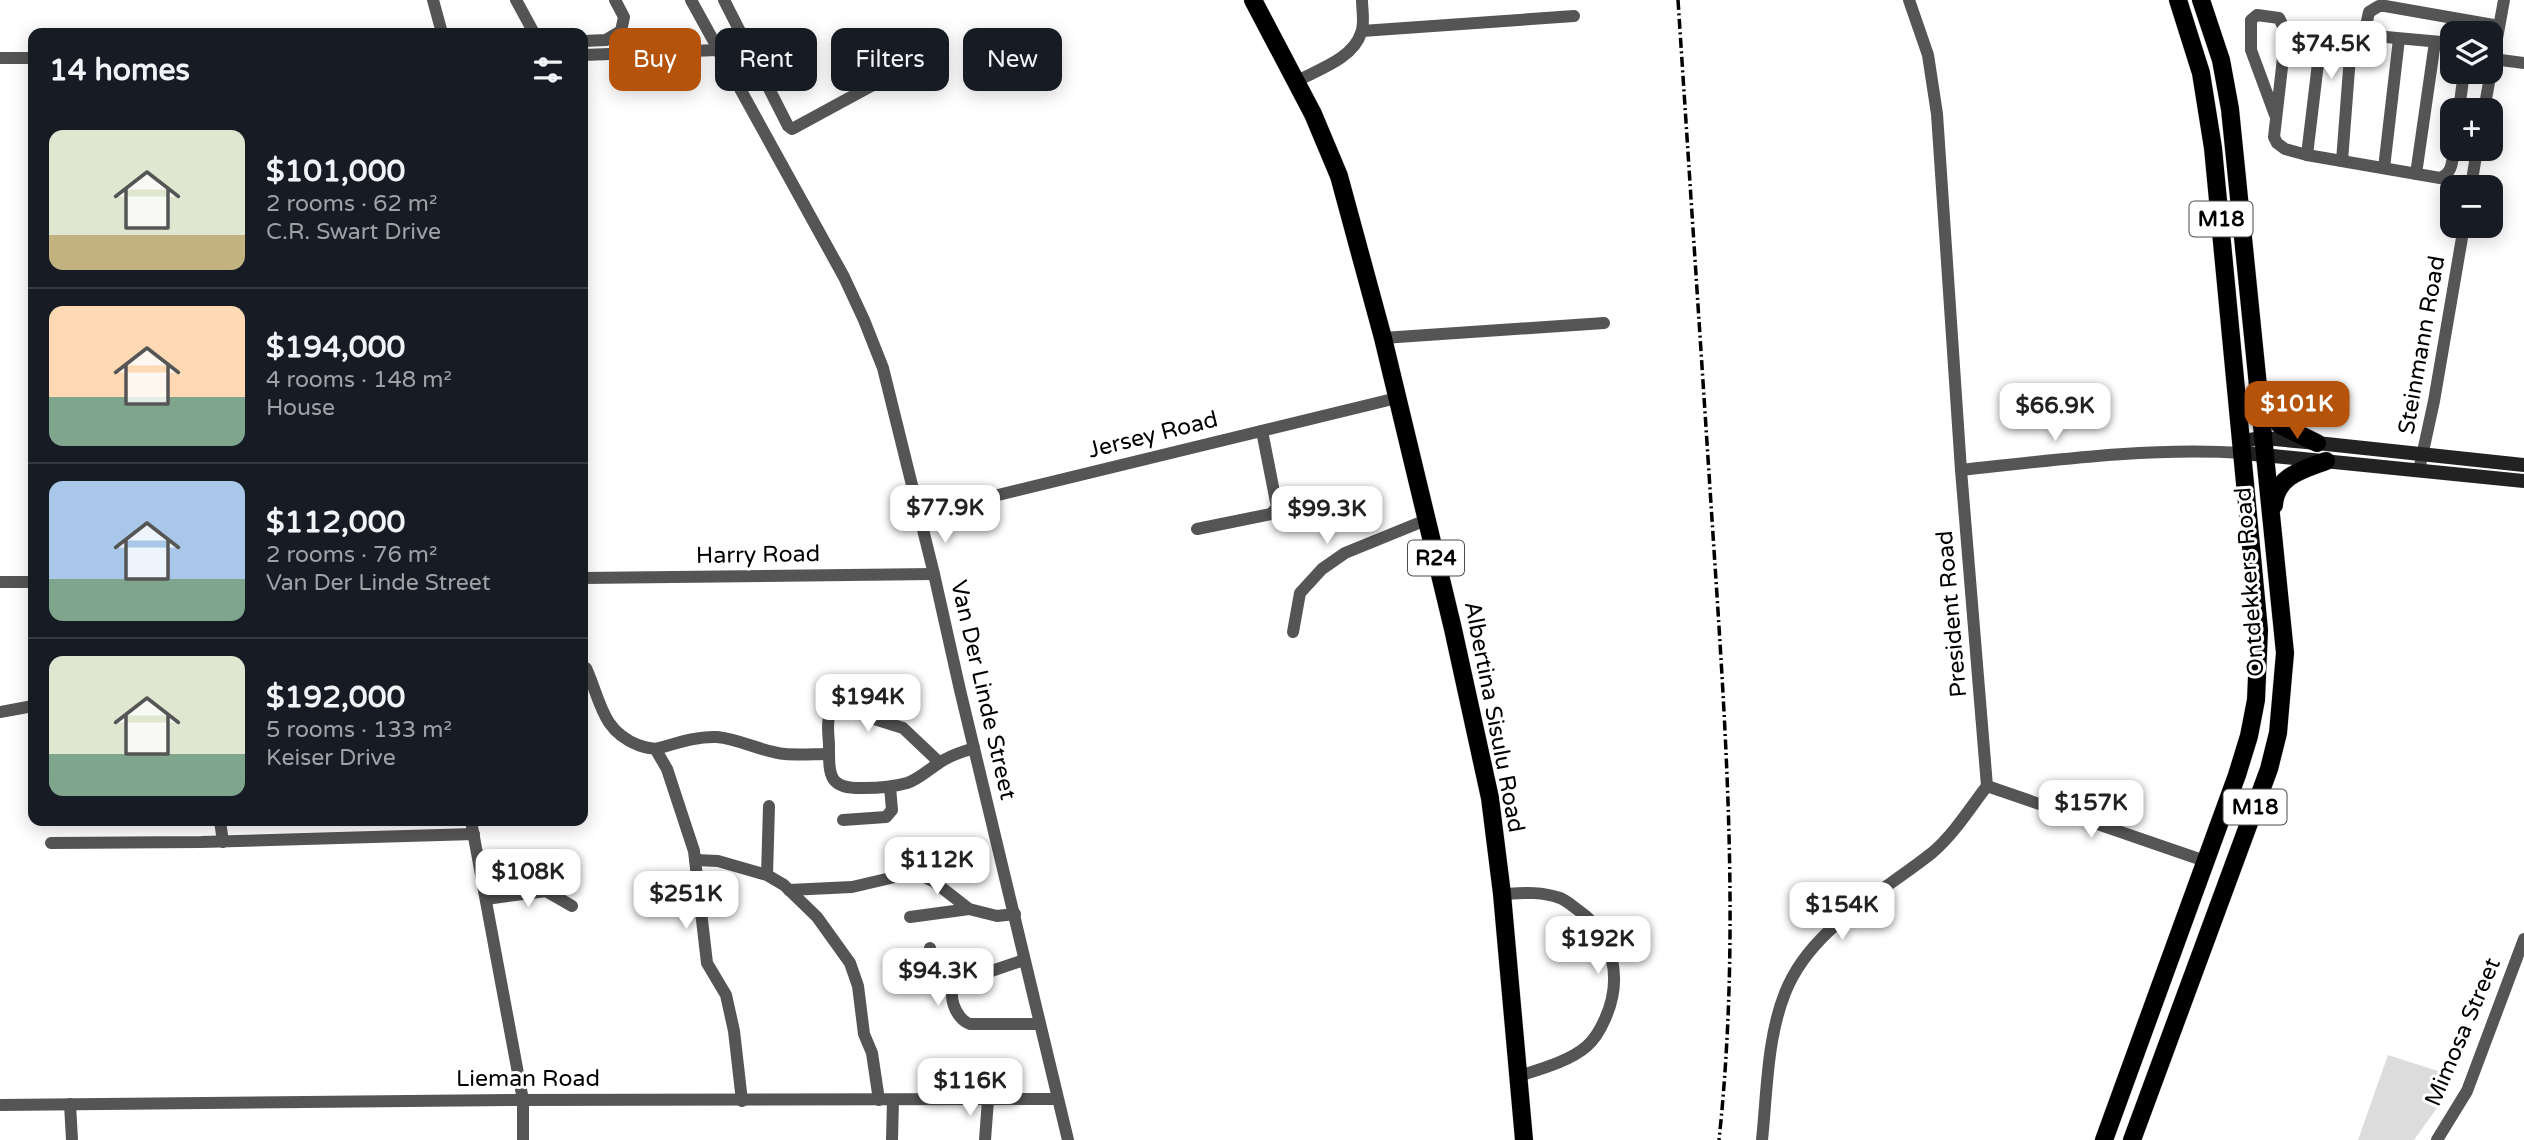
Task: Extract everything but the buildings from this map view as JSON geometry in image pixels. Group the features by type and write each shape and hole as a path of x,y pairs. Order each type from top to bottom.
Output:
{"main road":[{"name":"Albertina Sisulu Road","path":"1254,0 1313,114 1339,176 1383,338 1490,797 1502,894 1524,1140"},
{"name":"Ontdekkers Road","path":"2104,1140 2249,736 2256,700 2259,630 2213,148 2200,72 2178,0"},
{"name":"Ontdekkers Road","path":"2132,1140 2256,804 2278,733 2285,653 2230,109 2221,60 2201,0"},
{"path":"2259,392 2267,409 2280,425 2317,443"},
{"path":"2243,447 2317,443 2524,465"},
{"path":"2264,447 2326,461 2524,481"},
{"path":"2272,528 2275,498 2283,481 2326,461"}],"street":[{"path":"433,0 441,28"},
{"path":"516,0 531,28"},
{"path":"588,41 606,40 621,31 624,17 615,0"},
{"name":"Van Der Linde Street","path":"691,0 715,45"},
{"path":"724,0 739,28"},
{"path":"1296,82 1347,54 1354,47 1362,31 1362,0"},
{"name":"President Road","path":"1909,0 1928,55 1937,114 1961,470 1987,786"},
{"path":"2500,21 2504,0"},
{"path":"2364,35 2369,12 2379,6 2472,21"},
{"path":"2275,115 2251,50 2251,20 2258,15 2279,19 2286,32 2275,115 2274,137 2277,143 2285,149 2307,155 2440,178 2451,169 2452,161"},
{"path":"1362,31 1574,16"},
{"path":"2307,155 2322,29"},
{"path":"2342,161 2349,58 2353,38 2364,35 2440,42"},
{"path":"2384,168 2399,39"},
{"path":"2416,174 2435,42"},
{"path":"588,55 715,52"},
{"path":"2319,55 2349,58"},
{"path":"0,58 28,58"},
{"path":"2503,60 2524,63"},
{"name":"Van Der Linde Street","path":"741,91 844,277 883,368 1068,1140"},
{"path":"771,91 792,130 863,91"},
{"name":"Steinmann Road","path":"2420,470 2462,238"},
{"path":"1383,338 1604,323"},
{"name":"Jersey Road","path":"920,514 1397,398"},
{"path":"1197,529 1271,514 1278,507 1262,430"},
{"path":"1961,470 2090,456 2243,447"},
{"path":"1293,632 1300,593 1322,569 1345,553 1426,520"},
{"name":"Harry Road","path":"588,578 934,574"},
{"path":"0,582 28,582"},
{"path":"588,673 600,700 602,713 610,726 624,738 656,750 672,783 694,851 708,963 726,995 734,1031 743,1101"},
{"path":"939,762 903,728 868,717 844,704 834,706 829,716 829,754 833,778 842,788 890,787 909,782 952,755 974,748"},
{"path":"0,712 28,707"},
{"path":"656,750 666,745 715,737 784,754 829,754"},
{"path":"1762,1140 1777,1016 1797,968 1814,946 1837,925 1934,851 1987,786 2205,862"},
{"path":"843,820 886,817 892,810 890,787"},
{"path":"767,875 769,806"},
{"path":"221,826 223,842"},
{"path":"51,843 223,842 473,827 523,1100 523,1140"},
{"path":"695,860 718,861 767,875 789,890 817,917 850,963 858,986 864,1034 872,1053 879,1100"},
{"path":"789,890 852,887 895,877 920,875 933,881 968,909"},
{"path":"486,899 546,891 572,906"},
{"path":"1502,894 1535,892 1562,898 1587,916 1603,936 1611,956 1616,982 1611,1007 1600,1029 1587,1046 1559,1061 1519,1076"},
{"path":"910,917 968,909 997,916 1014,914"},
{"name":"Mimosa Street","path":"2437,1140 2466,1091 2524,939"},
{"path":"930,948 927,963 929,970 951,991 957,1014 962,1021 970,1024 1039,1024"},
{"path":"951,991 958,982 1024,960"},
{"name":"Lieman Road","path":"0,1105 1057,1099"},
{"path":"892,1140 893,1100"},
{"path":"985,1140 988,1100"},
{"path":"70,1104 72,1140"}],"shaded area":[{"path":"2388,1055 2444,1073 2442,1101 2414,1140 2358,1140"}],"railway":[{"path":"1678,0 1727,771 1729,993 1719,1140"}]}
